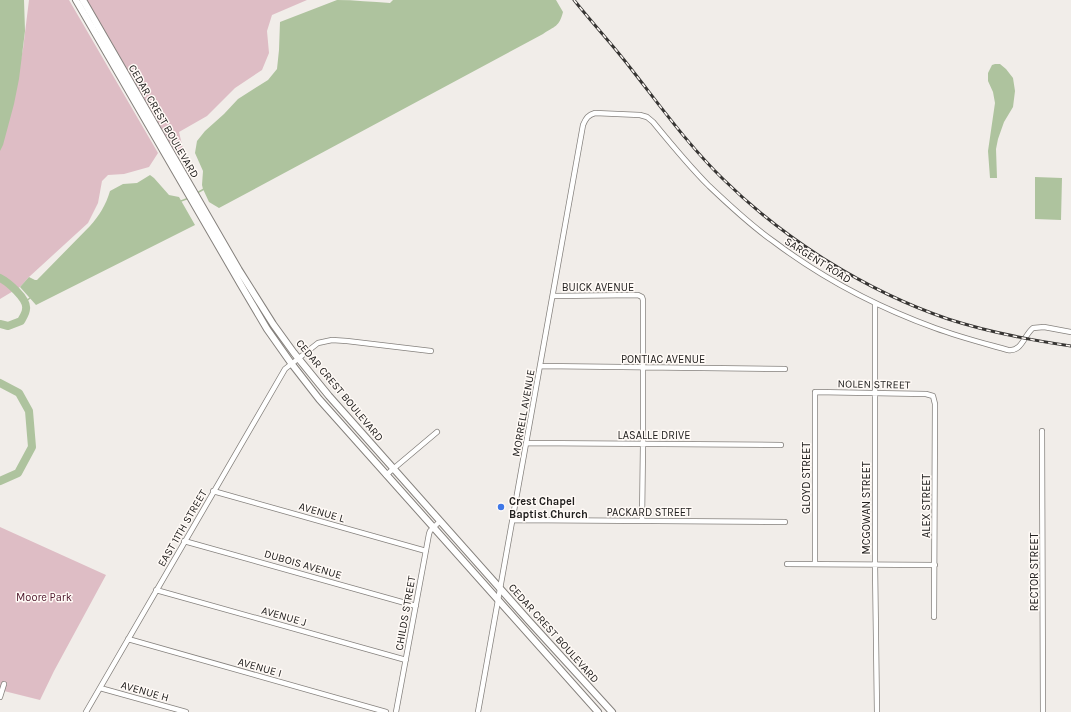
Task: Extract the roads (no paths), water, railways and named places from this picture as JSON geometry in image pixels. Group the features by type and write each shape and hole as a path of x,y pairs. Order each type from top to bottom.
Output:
{"main road":[{"name":"CEDAR CREST BOULEVARD","path":"76,0 237,271 298,358 329,396 501,588 534,627 612,712"},
{"name":"CEDAR CREST BOULEVARD","path":"82,0 237,271 268,329 291,363 319,398 386,475 596,711"},
{"path":"596,711 604,703"}],"street":[{"name":"SARGENT ROAD","path":"587,117 595,113 634,114 647,117 708,185 766,236 817,271 875,303 936,329 1012,351 1016,350 1020,346 1030,330 1033,328 1044,327 1071,332"},
{"name":"MORRELL AVENUE","path":"478,712 583,125 587,117"},
{"name":"BUICK AVENUE","path":"553,296 638,295 642,297 643,367"},
{"name":"MCGOWAN STREET","path":"875,303 875,564 877,712"},
{"path":"298,358 318,343 332,340 347,340 431,351"},
{"name":"EAST 11TH STREET","path":"86,712 276,382 285,368 298,358"},
{"name":"PONTIAC AVENUE","path":"541,366 784,369"},
{"path":"642,521 643,367"},
{"name":"NOLEN STREET","path":"815,392 926,394 933,396"},
{"name":"GLOYD STREET","path":"814,564 815,392"},
{"name":"ALEX STREET","path":"933,396 935,404 934,617"},
{"name":"RECTOR STREET","path":"1042,431 1043,712"},
{"path":"386,475 437,432"},
{"name":"LASALLE DRIVE","path":"526,443 781,445"},
{"name":"AVENUE L","path":"213,491 426,551"},
{"name":"PACKARD STREET","path":"513,520 785,522"},
{"path":"433,527 440,521"},
{"name":"CHILDS STREET","path":"396,712 429,534 433,527"},
{"name":"DUBOIS AVENUE","path":"184,541 416,606"},
{"path":"787,564 935,565"},
{"name":"AVENUE J","path":"156,590 406,660"},
{"name":"AVENUE I","path":"128,639 386,712"},
{"path":"0,697 4,684"},
{"name":"AVENUE H","path":"100,688 186,712"}],"waterway":[{"path":"197,193 204,189"},
{"path":"181,201 189,198"},
{"path":"0,278 8,283 21,296 26,305 25,314 21,321 8,326 0,324"},
{"path":"25,302 30,298"},
{"path":"0,383 19,393 29,411 32,447 18,473 0,481"}],"railway":[{"path":"574,0 625,61 687,140 723,179 773,223 800,243 828,261 887,294 948,319 994,332 1071,346"}],"place":[{"name":"Crest Chapel Baptist Church","path":"501,507"}],"park label":[{"name":"Moore Park","path":"44,597"}]}
